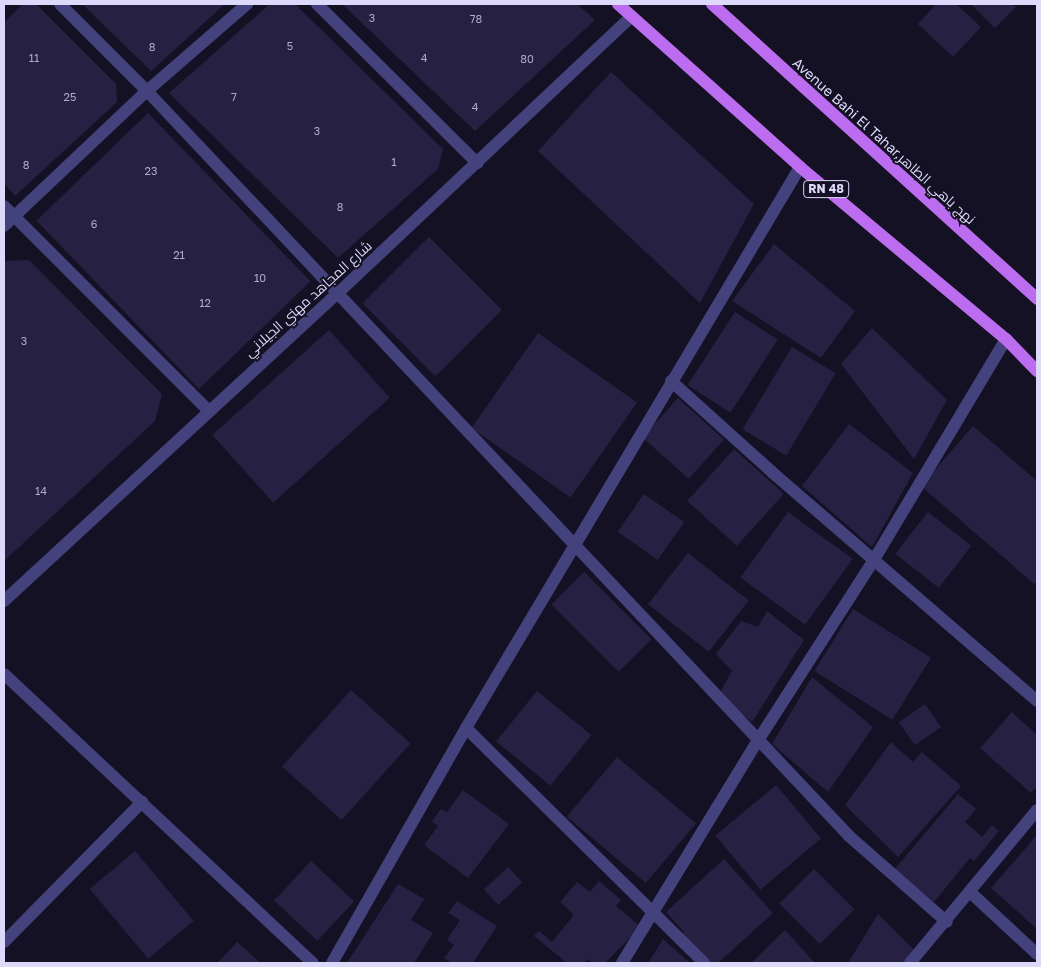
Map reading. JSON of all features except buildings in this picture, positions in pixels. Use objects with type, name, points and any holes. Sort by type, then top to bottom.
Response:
[{"type":"main road","name":"RN 48","points":[[618,4],[800,167],[1006,339],[1037,371]]},
{"type":"main road","name":"Avenue Bahi El Tahar,نهج باهي الطاهر","points":[[712,4],[1037,299]]},
{"type":"street","points":[[60,4],[147,91],[574,544],[757,742],[849,836],[947,922]]},
{"type":"street","points":[[4,226],[147,91],[247,4]]},
{"type":"street","points":[[317,4],[477,163]]},
{"type":"street","name":"شارع المجاهد مهني الجيلاني","points":[[4,601],[208,410],[338,294],[631,17]]},
{"type":"street","points":[[332,963],[574,544],[800,167]]},
{"type":"street","points":[[4,206],[208,410]]},
{"type":"street","points":[[622,963],[757,742],[875,558],[1006,339]]},
{"type":"street","points":[[671,381],[773,473],[875,558],[1037,701]]},
{"type":"street","points":[[4,674],[313,963]]},
{"type":"street","points":[[466,728],[704,963]]},
{"type":"street","points":[[4,942],[142,802]]},
{"type":"street","points":[[910,963],[947,922],[1037,810]]},
{"type":"street","points":[[970,892],[1037,954]]}]
